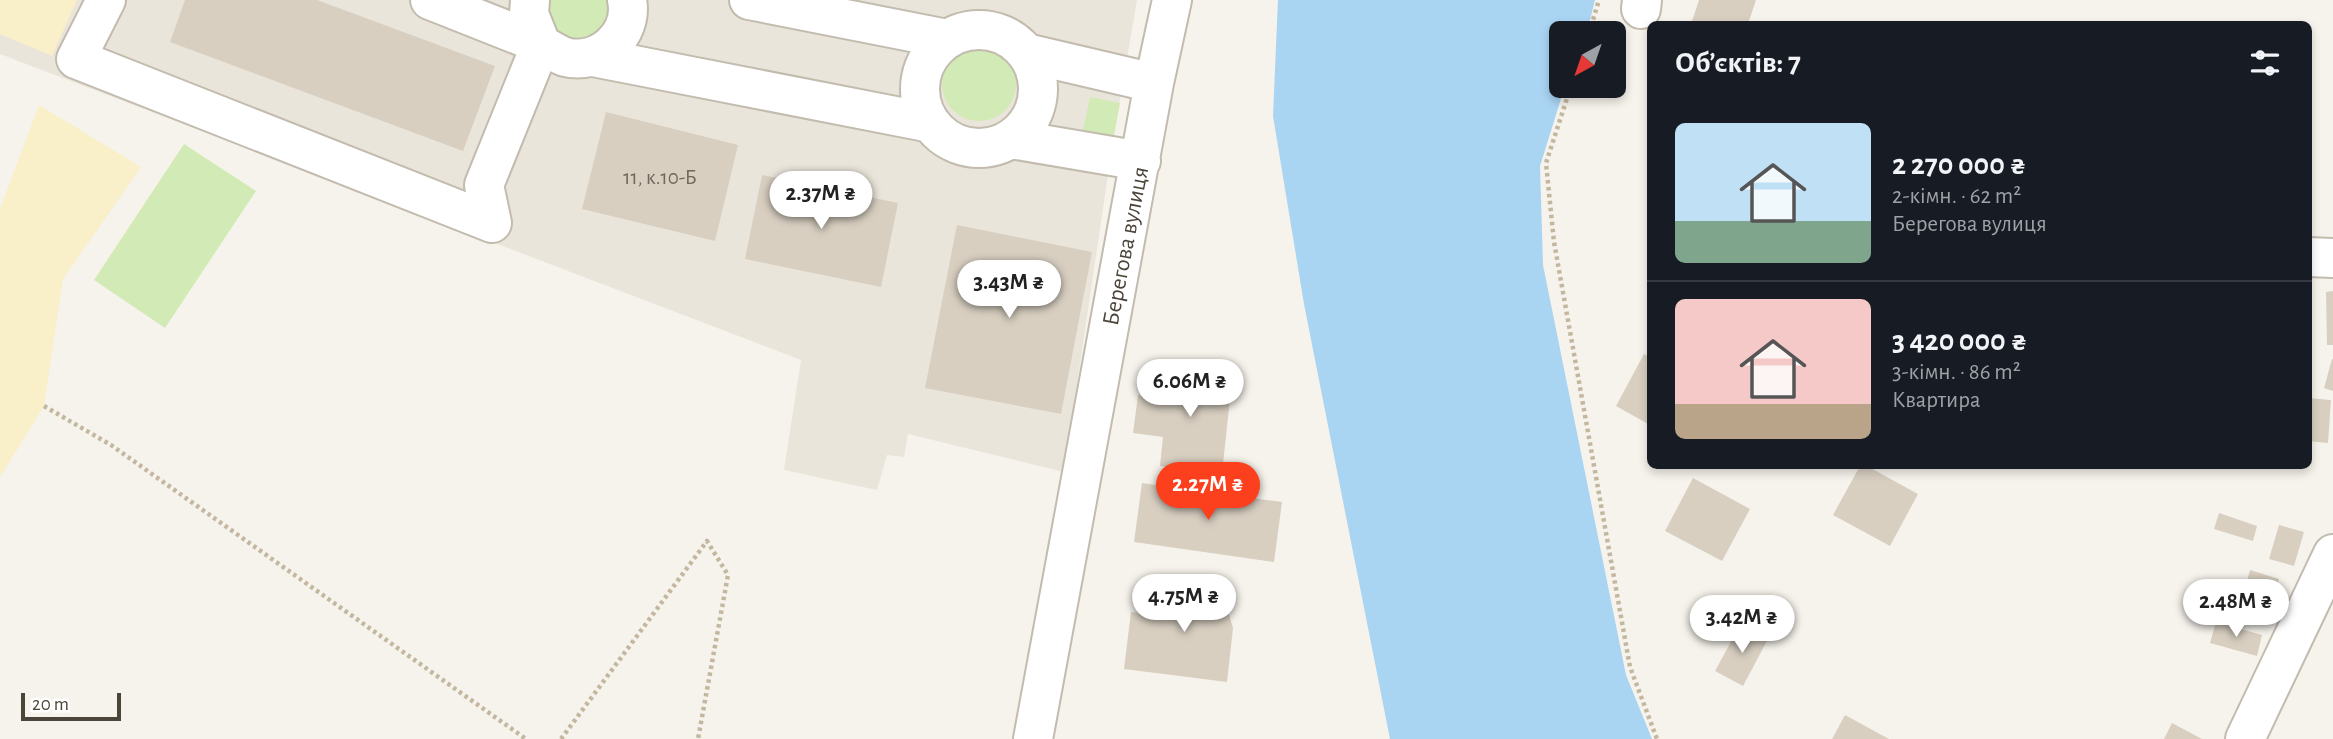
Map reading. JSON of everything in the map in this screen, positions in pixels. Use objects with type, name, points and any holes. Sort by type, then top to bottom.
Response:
[{"type":"street","points":[[106,0],[76,60],[492,223],[484,185],[541,44],[529,14],[530,0]]},
{"type":"street","points":[[430,0],[567,57],[593,57],[931,123]]},
{"type":"street","points":[[593,57],[608,49],[620,37],[627,21],[627,0]]},
{"type":"street","points":[[749,0],[947,39]]},
{"type":"street","name":"Берегова вулиця","points":[[1033,739],[1154,83],[1172,0]]},
{"type":"street","points":[[981,30],[998,33],[1014,41],[1026,53],[1035,70],[1038,90],[1035,108],[1026,125],[1011,139],[977,148],[959,144],[944,136],[931,123],[922,106],[920,87],[923,68],[933,51],[947,39],[963,32],[981,30]]},
{"type":"street","points":[[1026,53],[1154,83]]},
{"type":"street","points":[[1011,139],[1141,161]]},
{"type":"street","points":[[2312,257],[2333,258]]},
{"type":"street","points":[[2245,739],[2333,554]]},
{"type":"path","points":[[1593,21],[1600,2]]},
{"type":"path","points":[[1567,98],[1546,163],[1554,243],[1630,667],[1657,739]]},
{"type":"path","points":[[44,406],[111,445],[526,739]]},
{"type":"path","points":[[561,739],[707,541],[729,575],[698,739]]},
{"type":"shaded area","points":[[0,0],[1137,0],[1113,141],[1064,472],[908,434],[904,457],[887,455],[877,490],[784,470],[801,360],[0,54]]},
{"type":"green space","points":[[546,0],[610,0],[611,11],[604,31],[574,43],[555,33]]},
{"type":"green space","points":[[972,47],[986,47],[1000,53],[1010,63],[1016,84],[1014,98],[1000,115],[986,121],[972,121],[958,115],[948,105],[942,91],[942,77],[948,63],[958,53]]},
{"type":"green space","points":[[1090,97],[1120,103],[1113,141],[1082,135]]},
{"type":"green space","points":[[184,144],[256,191],[165,328],[94,280]]},
{"type":"sand","points":[[0,0],[77,0],[52,56],[0,34]]},
{"type":"sand","points":[[39,105],[141,167],[63,279],[44,406],[0,477],[0,209]]},
{"type":"water","points":[[1278,0],[1595,0],[1590,21],[1549,21],[1549,98],[1561,98],[1540,166],[1543,265],[1626,675],[1652,739],[1390,739],[1304,304],[1273,116]]},
{"type":"building","points":[[185,0],[317,0],[495,66],[463,151],[170,42]]},
{"type":"building","points":[[1699,0],[1756,0],[1749,21],[1692,21]]},
{"type":"building","points":[[606,112],[738,145],[715,241],[582,209]]},
{"type":"building","points":[[762,175],[898,203],[881,287],[745,259]]},
{"type":"building","points":[[957,225],[1092,252],[1061,414],[925,388]]},
{"type":"building","points":[[2333,291],[2333,345],[2327,345],[2326,292]]},
{"type":"building","points":[[1644,354],[1647,356],[1647,423],[1616,406]]},
{"type":"building","points":[[2333,359],[2333,391],[2324,388]]},
{"type":"building","points":[[1174,364],[1233,371],[1222,473],[1160,466],[1163,437],[1133,433],[1138,395],[1170,399]]},
{"type":"building","points":[[2312,398],[2331,400],[2328,443],[2312,441]]},
{"type":"building","points":[[1858,469],[1872,469],[1918,494],[1890,546],[1833,515]]},
{"type":"building","points":[[1693,478],[1750,509],[1722,561],[1665,531]]},
{"type":"building","points":[[1142,483],[1282,502],[1274,562],[1134,542]]},
{"type":"building","points":[[2219,513],[2257,526],[2253,541],[2214,529]]},
{"type":"building","points":[[2279,525],[2304,532],[2294,566],[2269,559]]},
{"type":"building","points":[[2250,570],[2279,579],[2271,608],[2242,600]]},
{"type":"building","points":[[1181,577],[1219,580],[1233,628],[1227,682],[1124,669],[1131,612],[1163,616]]},
{"type":"building","points":[[2216,622],[2262,635],[2257,656],[2210,643]]},
{"type":"building","points":[[1740,625],[1768,639],[1743,686],[1715,671]]},
{"type":"building","points":[[1845,715],[1889,739],[1832,739]]},
{"type":"building","points":[[2172,723],[2202,739],[2164,739]]}]
